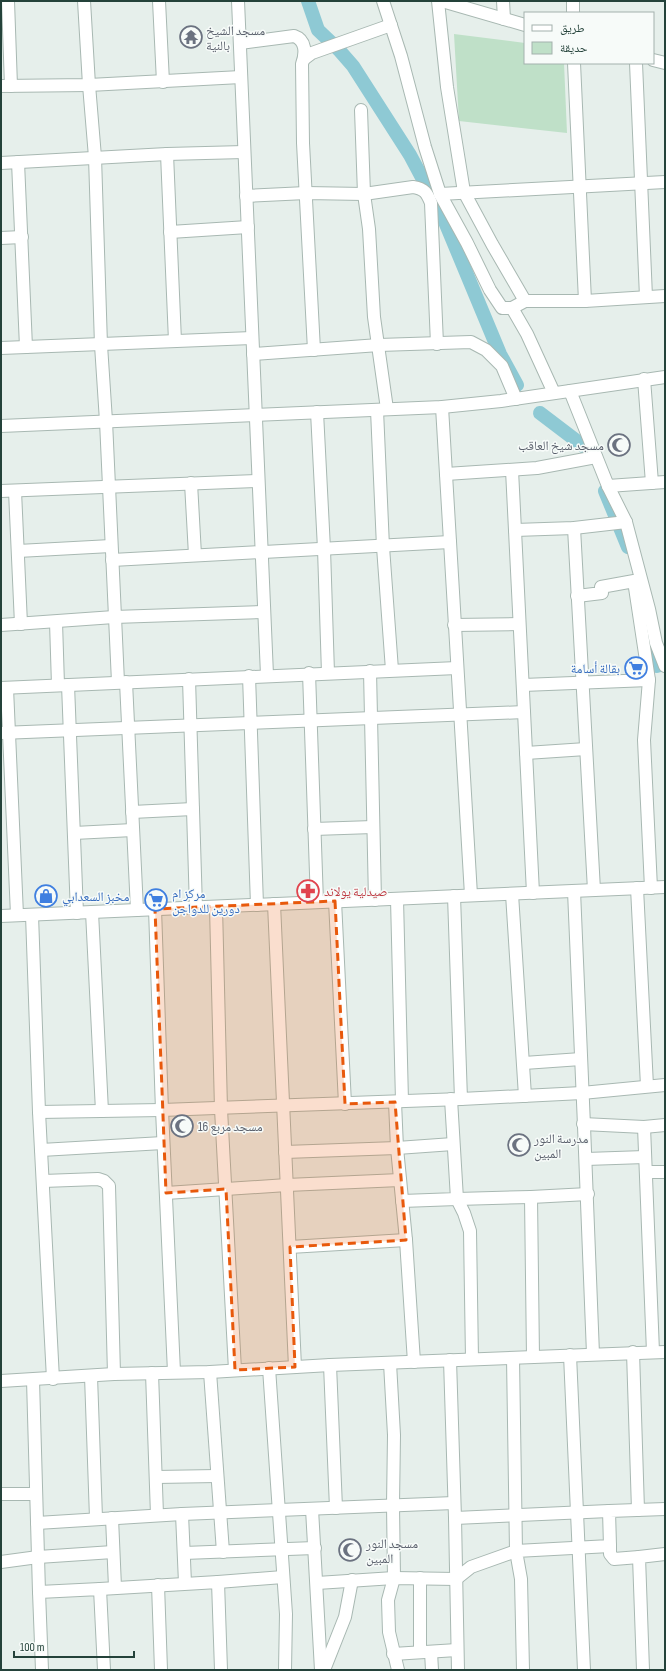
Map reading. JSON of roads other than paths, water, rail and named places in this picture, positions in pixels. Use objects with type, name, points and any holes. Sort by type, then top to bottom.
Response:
[{"type":"street","points":[[8,1],[6,86],[89,85],[241,77]]},
{"type":"street","points":[[84,1],[89,85],[96,157],[101,345],[106,422],[114,617],[128,728],[137,910]]},
{"type":"street","points":[[159,1],[163,82]]},
{"type":"street","points":[[238,1],[267,675]]},
{"type":"street","points":[[383,1],[401,56],[440,194],[490,290],[502,308],[512,308],[525,301],[585,301],[665,296]]},
{"type":"street","points":[[438,1],[447,87],[464,192],[525,301]]},
{"type":"street","points":[[442,1],[524,25]]},
{"type":"street","points":[[503,1],[504,19]]},
{"type":"street","points":[[573,1],[573,12]]},
{"type":"street","points":[[304,58],[312,53],[391,25]]},
{"type":"street","points":[[240,43],[294,36],[300,38],[303,43],[304,58],[302,72],[306,193],[314,350]]},
{"type":"street","points":[[654,60],[665,63]]},
{"type":"street","points":[[574,64],[585,301]]},
{"type":"street","points":[[636,64],[646,297]]},
{"type":"street","points":[[362,110],[364,194],[369,230],[374,317],[379,345],[382,410],[383,547],[392,670]]},
{"type":"street","points":[[1,163],[96,157],[244,152]]},
{"type":"street","points":[[167,154],[175,341]]},
{"type":"street","points":[[18,162],[26,347]]},
{"type":"street","points":[[440,194],[665,182]]},
{"type":"street","points":[[246,196],[306,193],[364,194],[413,187],[421,188],[431,203],[436,344]]},
{"type":"street","points":[[170,232],[248,227]]},
{"type":"street","points":[[1,238],[22,237]]},
{"type":"street","points":[[512,308],[554,393]]},
{"type":"street","points":[[1,348],[252,338]]},
{"type":"street","points":[[253,354],[379,345],[471,342],[486,350],[502,366],[516,398]]},
{"type":"street","points":[[1,426],[442,407],[570,391],[665,377]]},
{"type":"street","points":[[644,379],[652,483]]},
{"type":"street","points":[[570,391],[608,486],[626,522],[649,609],[656,643],[664,664]]},
{"type":"street","points":[[442,407],[471,896]]},
{"type":"street","points":[[317,412],[324,549],[328,673]]},
{"type":"street","points":[[446,474],[537,468],[596,457]]},
{"type":"street","points":[[512,470],[533,893]]},
{"type":"street","points":[[1,491],[258,481]]},
{"type":"street","points":[[608,486],[665,482]]},
{"type":"street","points":[[191,483],[195,555]]},
{"type":"street","points":[[15,491],[21,624]]},
{"type":"street","points":[[515,530],[574,528],[626,522]]},
{"type":"street","points":[[574,528],[594,890]]},
{"type":"street","points":[[112,560],[383,547],[450,542]]},
{"type":"street","points":[[18,551],[111,546]]},
{"type":"street","points":[[578,596],[602,593],[601,587],[634,582],[649,680],[644,740],[652,888]]},
{"type":"street","points":[[1,625],[114,617],[264,612]]},
{"type":"street","points":[[56,622],[70,730],[77,913]]},
{"type":"street","points":[[454,625],[520,624]]},
{"type":"street","points":[[17,915],[5,732],[4,688],[309,673],[457,668]]},
{"type":"street","points":[[370,671],[375,900]]},
{"type":"street","points":[[309,673],[316,902]]},
{"type":"street","points":[[249,676],[257,905]]},
{"type":"street","points":[[189,679],[196,908]]},
{"type":"street","points":[[523,685],[649,680]]},
{"type":"street","points":[[5,732],[524,712]]},
{"type":"street","points":[[526,753],[586,749]]},
{"type":"street","points":[[132,812],[193,809]]},
{"type":"street","points":[[314,829],[373,827]]},
{"type":"street","points":[[74,833],[133,830]]},
{"type":"street","points":[[1,916],[665,887]]},
{"type":"street","points":[[637,888],[647,1086]]},
{"type":"street","points":[[574,891],[583,1124],[588,1194],[593,1354]]},
{"type":"street","points":[[512,894],[525,1096]]},
{"type":"street","points":[[454,896],[456,1099],[453,1144],[457,1199],[468,1222],[470,1231],[472,1359]]},
{"type":"street","points":[[397,899],[399,1102],[397,1148],[406,1240],[414,1362]]},
{"type":"street","points":[[335,901],[345,1104]]},
{"type":"street","points":[[274,904],[295,1367]]},
{"type":"street","points":[[216,907],[221,1109],[235,1370]]},
{"type":"street","points":[[155,909],[163,1143],[174,1372]]},
{"type":"street","points":[[92,912],[102,1111]]},
{"type":"street","points":[[32,915],[39,1112],[53,1379]]},
{"type":"street","points":[[524,1063],[581,1059]]},
{"type":"street","points":[[39,1112],[221,1109],[399,1102],[582,1093],[665,1085]]},
{"type":"street","points":[[583,1124],[644,1127],[665,1125]]},
{"type":"street","points":[[1,1381],[53,1379],[114,1374],[210,1372],[330,1365],[659,1352],[644,1127]]},
{"type":"street","points":[[41,1150],[163,1143]]},
{"type":"street","points":[[285,1152],[397,1148],[453,1144]]},
{"type":"street","points":[[586,1159],[645,1157]]},
{"type":"street","points":[[646,1172],[665,1172]]},
{"type":"street","points":[[43,1180],[98,1179],[104,1181],[109,1186],[114,1374]]},
{"type":"street","points":[[166,1193],[287,1185],[400,1180]]},
{"type":"street","points":[[402,1201],[588,1194]]},
{"type":"street","points":[[531,1197],[533,1356]]},
{"type":"street","points":[[290,1247],[406,1240]]},
{"type":"street","points":[[633,1352],[638,1510]]},
{"type":"street","points":[[570,1355],[584,1670]]},
{"type":"street","points":[[512,1358],[516,1551],[521,1579],[523,1670]]},
{"type":"street","points":[[450,1360],[458,1670]]},
{"type":"street","points":[[390,1363],[394,1435],[394,1578],[388,1600],[389,1632],[398,1670]]},
{"type":"street","points":[[330,1365],[336,1508]]},
{"type":"street","points":[[269,1368],[286,1614],[285,1670]]},
{"type":"street","points":[[210,1372],[216,1476],[223,1552]]},
{"type":"street","points":[[152,1373],[157,1515]]},
{"type":"street","points":[[91,1376],[96,1518]]},
{"type":"street","points":[[32,1380],[42,1670]]},
{"type":"street","points":[[156,1477],[216,1476]]},
{"type":"street","points":[[1,1494],[35,1494]]},
{"type":"street","points":[[37,1523],[157,1515],[454,1503]]},
{"type":"street","points":[[312,1509],[323,1670]]},
{"type":"street","points":[[455,1518],[665,1509]]},
{"type":"street","points":[[609,1511],[610,1554],[614,1559],[665,1554]]},
{"type":"street","points":[[182,1514],[185,1584]]},
{"type":"street","points":[[112,1518],[115,1587]]},
{"type":"street","points":[[317,1583],[394,1578],[456,1579],[471,1567],[516,1551],[579,1549],[610,1546]]},
{"type":"street","points":[[184,1553],[315,1548]]},
{"type":"street","points":[[1,1562],[38,1557],[113,1552]]},
{"type":"street","points":[[639,1557],[643,1670]]},
{"type":"street","points":[[39,1592],[283,1577]]},
{"type":"street","points":[[420,1578],[426,1652],[432,1670]]},
{"type":"street","points":[[323,1670],[345,1617],[352,1580]]},
{"type":"street","points":[[218,1582],[221,1670]]},
{"type":"street","points":[[158,1585],[161,1670]]},
{"type":"street","points":[[100,1589],[104,1670]]},
{"type":"street","points":[[393,1654],[457,1650]]},
{"type":"waterway","points":[[308,1],[318,30],[353,66],[410,155],[443,217],[500,354],[517,385]]},
{"type":"waterway","points":[[540,413],[586,448]]},
{"type":"waterway","points":[[605,491],[628,547]]},
{"type":"waterway","points":[[652,641],[657,666]]},
{"type":"place","name":"مسجد الشيخ بالنية","points":[[191,37]]},
{"type":"place","name":"مسجد شيخ العاقب","points":[[619,445]]},
{"type":"place","name":"بقالة أسامة","points":[[636,668]]},
{"type":"place","name":"صيدلية يولاند","points":[[308,891]]},
{"type":"place","name":"مخبز السعدابي","points":[[46,896]]},
{"type":"place","name":"مركز ام دورين للدواجن","points":[[156,900]]},
{"type":"place","name":"مسجد مربع 16","points":[[182,1126]]},
{"type":"place","name":"مدرسة النور المبين","points":[[519,1145]]},
{"type":"place","name":"مسجد النور المبين","points":[[350,1550]]}]
